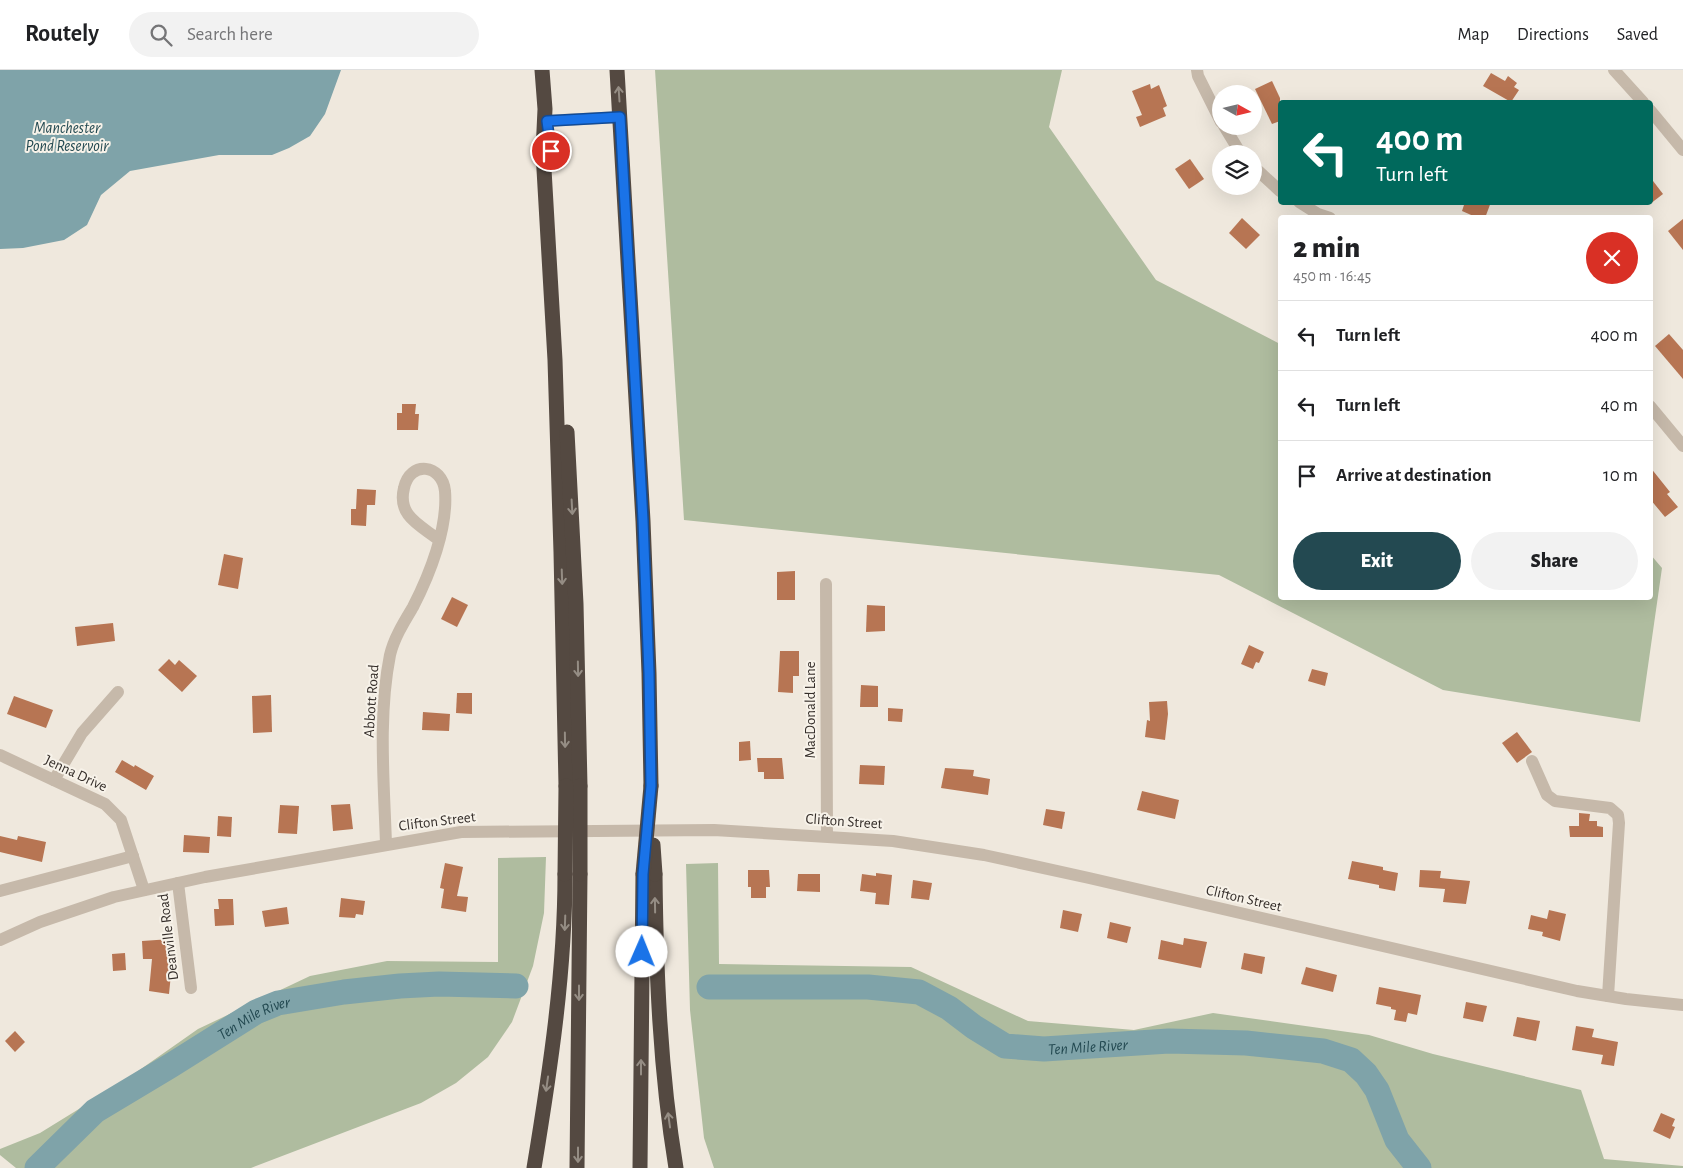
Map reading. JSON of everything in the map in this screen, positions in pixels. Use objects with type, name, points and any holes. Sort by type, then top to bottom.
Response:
[{"type":"highway","points":[[542,70],[545,117],[543,152],[555,360],[561,552],[573,786],[572,874],[578,1168]]},
{"type":"highway","points":[[617,70],[645,555],[651,786],[640,1168]]},
{"type":"highway","points":[[534,1168],[562,968],[572,874]]},
{"type":"highway","points":[[649,874],[667,1106],[676,1168]]},
{"type":"street","points":[[1197,70],[1198,76],[1212,104]]},
{"type":"street","points":[[1614,70],[1641,100]]},
{"type":"street","points":[[1653,114],[1683,150]]},
{"type":"street","points":[[545,117],[620,117]]},
{"type":"street","points":[[1262,174],[1278,189]]},
{"type":"street","points":[[1304,205],[1321,215]]},
{"type":"street","points":[[1653,410],[1683,446]]},
{"type":"street","name":"Abbott Road","points":[[386,844],[383,718],[386,677],[391,653],[433,561],[438,540],[445,499],[444,486],[438,474],[431,469],[422,468],[414,470],[404,486],[402,498],[404,510],[411,519],[438,540]]},
{"type":"street","name":"MacDonald Lane","points":[[826,584],[827,836]]},
{"type":"street","points":[[54,780],[82,733],[118,692]]},
{"type":"street","name":"Jenna Drive","points":[[0,755],[105,804],[121,820],[144,890]]},
{"type":"street","points":[[1532,761],[1547,795],[1554,801],[1610,808],[1618,815],[1608,996]]},
{"type":"street","name":"Clifton Street","points":[[0,940],[49,919],[114,897],[178,883],[386,844],[461,832],[714,830],[893,841],[984,855],[1577,991],[1683,1005]]},
{"type":"street","points":[[0,890],[133,856]]},
{"type":"street","name":"Deanville Road","points":[[178,883],[191,988]]},
{"type":"green space","points":[[655,70],[1062,70],[1049,127],[1156,280],[1278,343],[1278,600],[1653,600],[1653,558],[1662,568],[1640,722],[1443,690],[1219,575],[684,520]]},
{"type":"green space","points":[[546,857],[544,913],[533,966],[512,1022],[488,1057],[456,1083],[421,1103],[251,1168],[16,1168],[0,1155],[0,1149],[40,1133],[121,1083],[198,1029],[310,976],[387,961],[498,962],[498,858]]},
{"type":"green space","points":[[718,863],[719,964],[911,967],[1028,1021],[1134,1030],[1213,1013],[1369,1035],[1433,1054],[1581,1090],[1604,1159],[1683,1166],[1683,1168],[714,1168],[704,1138],[690,1010],[686,864]]},
{"type":"water","name":"Manchester Pond Reservoir","points":[[0,70],[341,70],[325,114],[310,136],[289,148],[272,155],[219,155],[130,171],[101,195],[87,225],[64,240],[23,248],[0,249]]},
{"type":"building","points":[[1491,73],[1505,81],[1508,76],[1517,83],[1514,87],[1519,90],[1512,100],[1508,100],[1483,86]]},
{"type":"building","points":[[1272,81],[1280,100],[1278,100],[1278,122],[1272,124],[1262,103],[1262,86]]},
{"type":"building","points":[[1150,84],[1151,89],[1159,85],[1167,106],[1163,108],[1166,116],[1140,127],[1136,117],[1142,115],[1132,91]]},
{"type":"building","points":[[1190,159],[1204,179],[1189,189],[1175,169]]},
{"type":"building","points":[[1653,181],[1663,194],[1653,202]]},
{"type":"building","points":[[1464,205],[1490,205],[1486,215],[1471,215],[1462,211]]},
{"type":"building","points":[[1242,218],[1260,235],[1246,249],[1229,233]]},
{"type":"building","points":[[1683,219],[1683,250],[1668,231]]},
{"type":"building","points":[[1669,334],[1683,350],[1683,379],[1655,346]]},
{"type":"building","points":[[402,404],[416,404],[415,414],[419,414],[418,430],[397,430],[397,413],[402,413]]},
{"type":"building","points":[[1653,471],[1670,492],[1667,494],[1678,507],[1665,517],[1653,503]]},
{"type":"building","points":[[357,489],[376,490],[375,505],[367,505],[366,526],[351,525],[351,509],[356,509]]},
{"type":"building","points":[[224,554],[243,558],[238,589],[218,585]]},
{"type":"building","points":[[795,571],[795,600],[777,600],[777,572]]},
{"type":"building","points":[[452,597],[468,605],[457,627],[441,619]]},
{"type":"building","points":[[867,605],[885,606],[885,631],[866,632]]},
{"type":"building","points":[[113,623],[115,641],[77,646],[75,627]]},
{"type":"building","points":[[1249,645],[1264,652],[1259,663],[1256,662],[1253,669],[1241,664]]},
{"type":"building","points":[[780,651],[799,651],[799,676],[793,676],[793,693],[778,692]]},
{"type":"building","points":[[169,659],[175,665],[179,660],[197,676],[182,692],[158,670]]},
{"type":"building","points":[[1312,669],[1328,673],[1325,686],[1308,681]]},
{"type":"building","points":[[861,685],[878,686],[878,707],[860,707]]},
{"type":"building","points":[[457,693],[472,693],[472,714],[456,713]]},
{"type":"building","points":[[271,695],[272,732],[253,733],[252,696]]},
{"type":"building","points":[[14,696],[53,710],[46,728],[7,714]]},
{"type":"building","points":[[1167,701],[1168,714],[1165,740],[1145,737],[1147,720],[1150,721],[1149,702]]},
{"type":"building","points":[[888,708],[903,709],[902,722],[888,721]]},
{"type":"building","points":[[423,712],[450,714],[449,731],[422,730]]},
{"type":"building","points":[[1517,732],[1532,752],[1517,763],[1502,743]]},
{"type":"building","points":[[750,741],[751,760],[739,761],[739,742]]},
{"type":"building","points":[[757,758],[782,758],[784,779],[764,779],[764,772],[758,772]]},
{"type":"building","points":[[122,760],[154,776],[146,790],[115,772]]},
{"type":"building","points":[[860,765],[885,766],[884,785],[859,784]]},
{"type":"building","points":[[945,768],[974,770],[973,776],[990,779],[988,795],[941,788]]},
{"type":"building","points":[[1142,791],[1179,800],[1175,819],[1137,810]]},
{"type":"building","points":[[350,804],[353,829],[333,831],[331,805]]},
{"type":"building","points":[[280,805],[299,806],[297,834],[278,833]]},
{"type":"building","points":[[1046,809],[1065,812],[1062,829],[1043,825]]},
{"type":"building","points":[[1579,813],[1590,814],[1589,821],[1597,821],[1597,826],[1603,827],[1603,837],[1570,837],[1569,826],[1579,826]]},
{"type":"building","points":[[218,816],[232,817],[231,837],[217,836]]},
{"type":"building","points":[[184,835],[210,837],[209,853],[183,852]]},
{"type":"building","points":[[0,836],[17,840],[18,836],[46,842],[42,862],[0,852]]},
{"type":"building","points":[[1352,861],[1383,867],[1383,870],[1398,873],[1395,891],[1379,888],[1379,885],[1348,879]]},
{"type":"building","points":[[445,863],[463,867],[457,896],[468,897],[466,912],[441,908],[444,889],[440,888]]},
{"type":"building","points":[[748,870],[769,870],[770,887],[766,887],[766,898],[751,898],[751,887],[748,887]]},
{"type":"building","points":[[1420,870],[1441,871],[1440,878],[1470,881],[1466,904],[1443,902],[1445,889],[1419,887]]},
{"type":"building","points":[[876,873],[892,875],[889,905],[875,904],[876,893],[860,891],[862,874],[876,876]]},
{"type":"building","points":[[798,874],[820,874],[820,892],[797,891]]},
{"type":"building","points":[[913,880],[932,883],[929,900],[911,898]]},
{"type":"building","points":[[341,898],[365,901],[363,915],[356,914],[355,918],[339,917]]},
{"type":"building","points":[[218,899],[233,899],[234,925],[215,926],[214,909],[219,909]]},
{"type":"building","points":[[287,907],[289,924],[265,927],[262,911]]},
{"type":"building","points":[[1063,910],[1082,914],[1078,932],[1060,928]]},
{"type":"building","points":[[1549,910],[1566,914],[1560,941],[1542,936],[1543,932],[1528,929],[1531,915],[1547,919]]},
{"type":"building","points":[[1110,922],[1131,927],[1127,943],[1107,938]]},
{"type":"building","points":[[1184,938],[1207,942],[1201,968],[1158,959],[1161,940],[1183,945]]},
{"type":"building","points":[[171,939],[172,964],[169,994],[149,991],[152,959],[143,959],[142,941]]},
{"type":"building","points":[[125,953],[126,970],[113,971],[112,954]]},
{"type":"building","points":[[1244,953],[1265,957],[1262,974],[1241,969]]},
{"type":"building","points":[[1306,967],[1337,975],[1333,992],[1301,984]]},
{"type":"building","points":[[1379,987],[1421,995],[1417,1015],[1408,1013],[1406,1022],[1394,1020],[1396,1010],[1376,1004]]},
{"type":"building","points":[[1466,1002],[1487,1006],[1483,1022],[1463,1018]]},
{"type":"building","points":[[1517,1017],[1540,1021],[1536,1041],[1513,1036]]},
{"type":"building","points":[[1576,1026],[1594,1029],[1592,1037],[1618,1042],[1614,1066],[1601,1064],[1603,1055],[1572,1050]]},
{"type":"building","points":[[15,1031],[25,1042],[15,1052],[5,1041]]},
{"type":"building","points":[[1661,1113],[1675,1119],[1672,1126],[1675,1127],[1670,1139],[1653,1131]]},
{"type":"waterway","name":"Ten Mile River","points":[[37,1168],[95,1111],[256,1012],[278,1003],[344,992],[400,986],[439,984],[516,986]]},
{"type":"waterway","name":"Ten Mile River","points":[[709,987],[868,987],[919,992],[949,1008],[974,1027],[1005,1046],[1044,1049],[1169,1041],[1246,1043],[1323,1051],[1351,1060],[1366,1074],[1377,1090],[1397,1140],[1419,1168]]},
{"type":"route","points":[[551,151],[547,121],[620,117],[646,572],[649,673],[651,786],[643,874],[642,952]]}]
